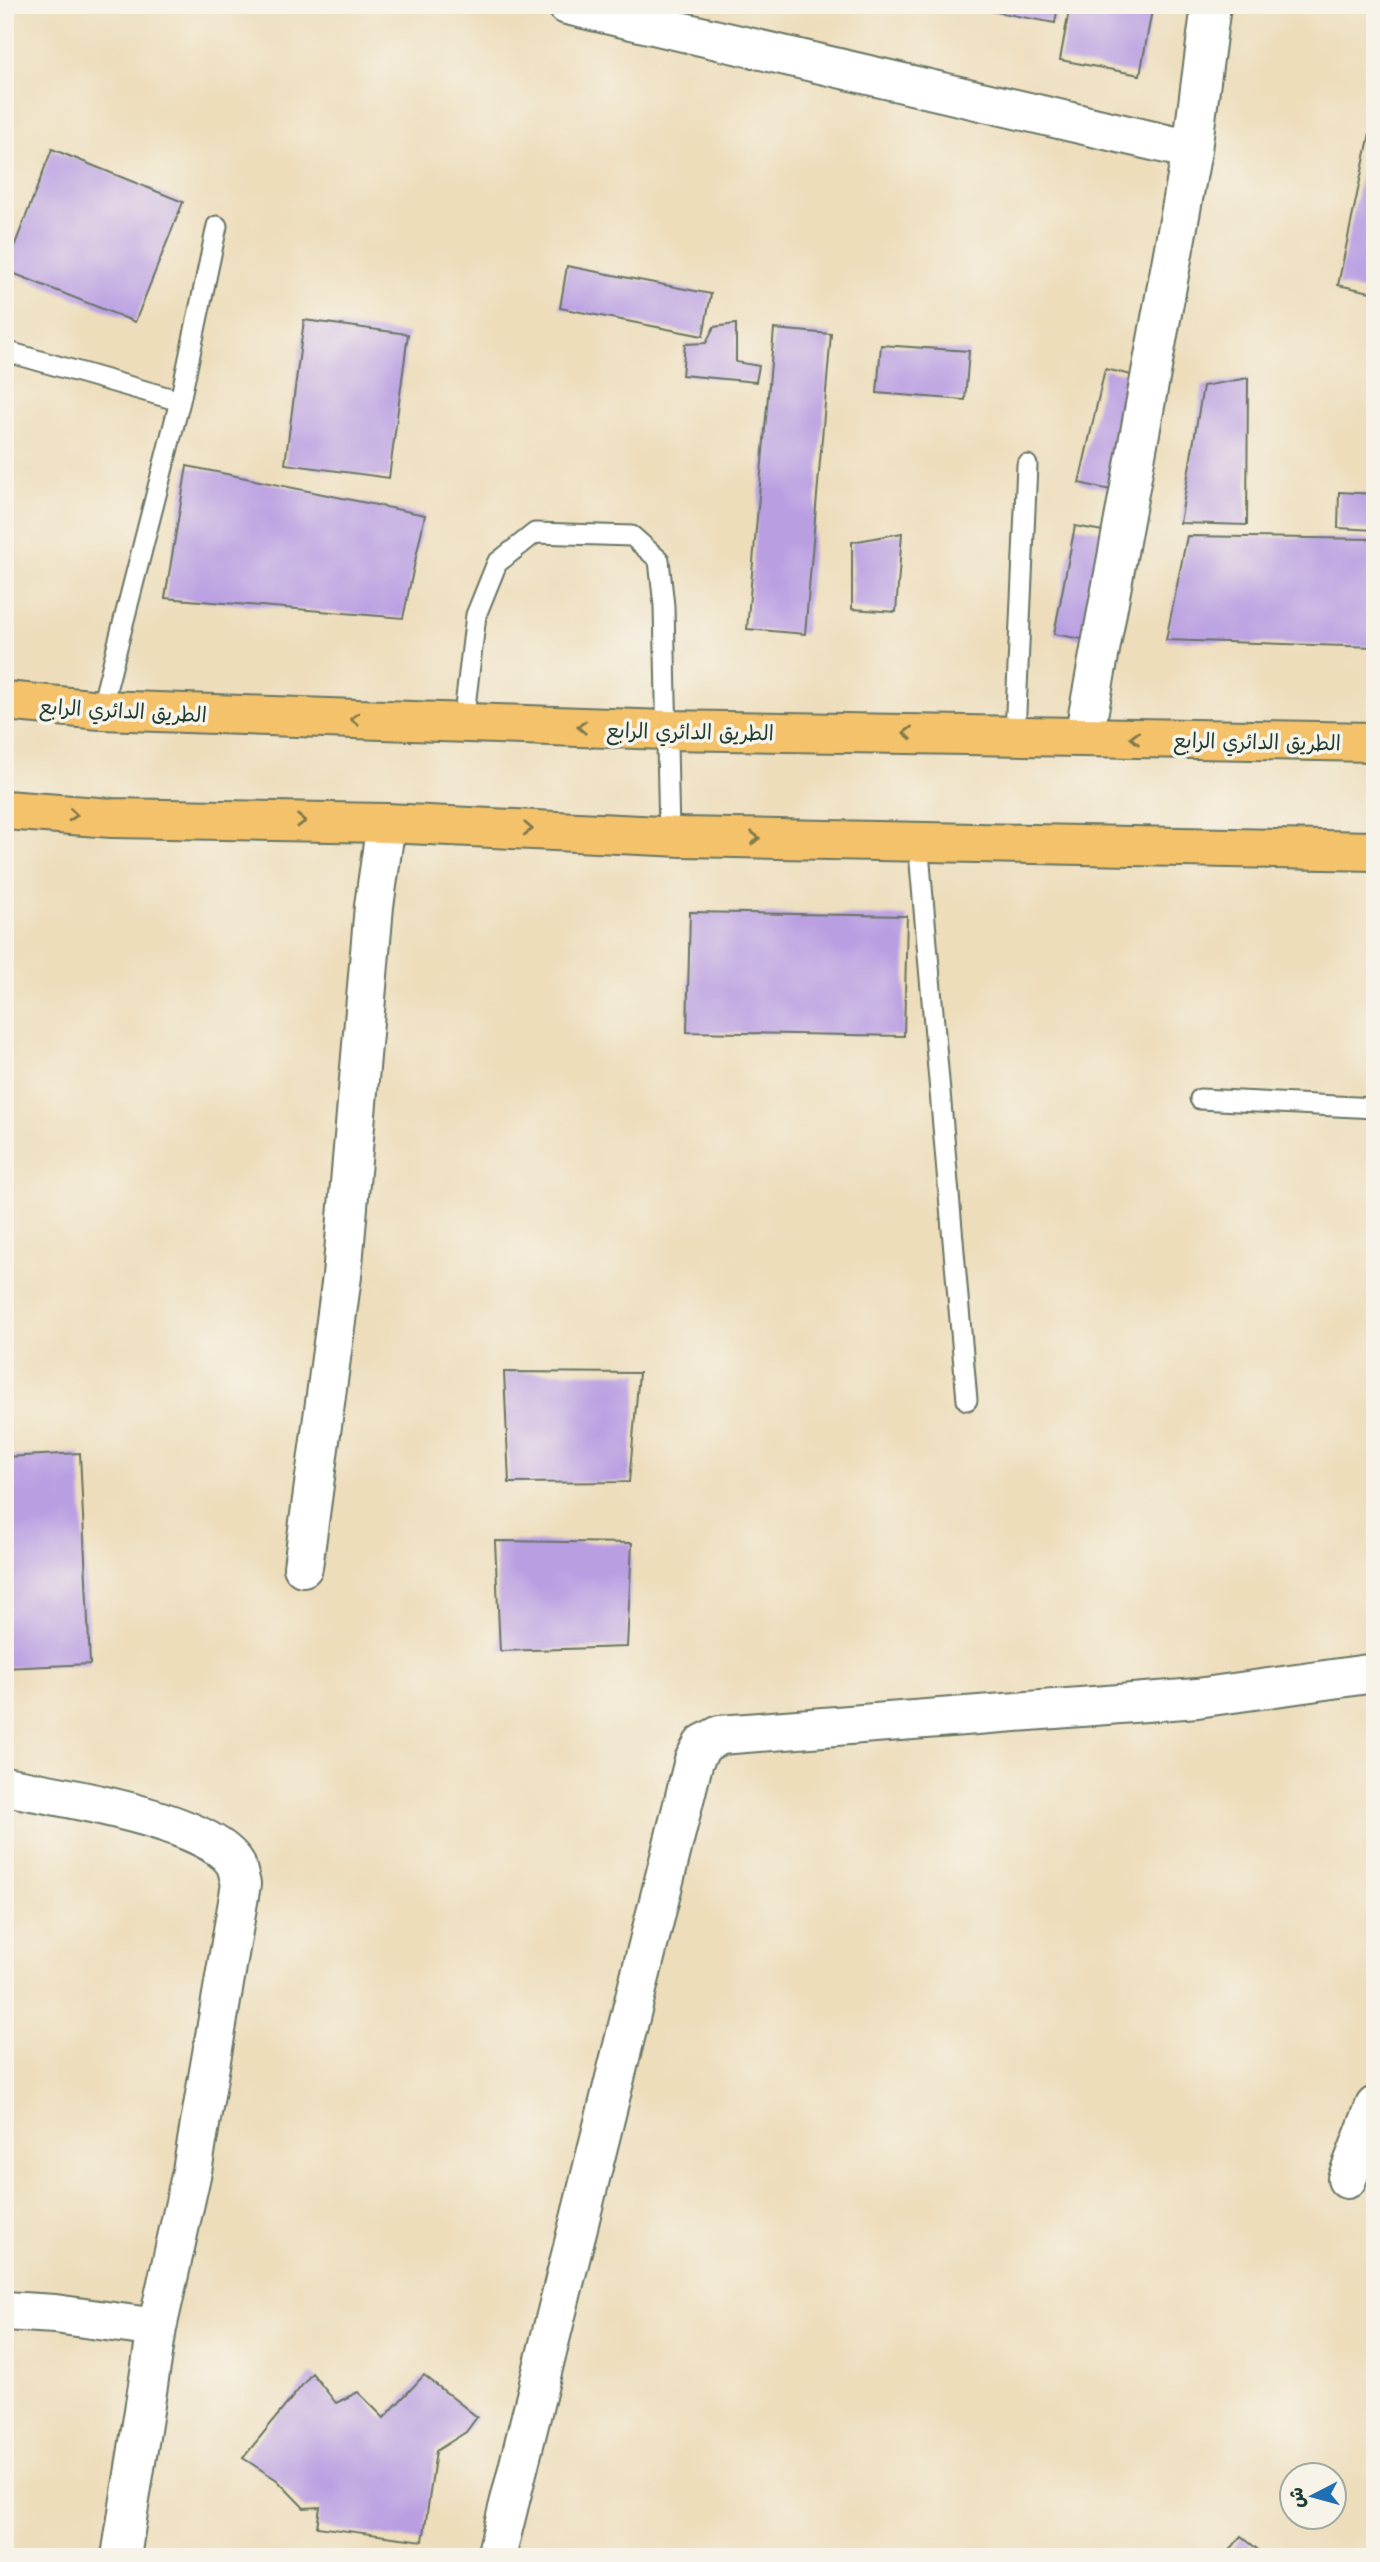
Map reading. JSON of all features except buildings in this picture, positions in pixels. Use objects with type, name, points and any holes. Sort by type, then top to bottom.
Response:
[{"type":"main road","name":"الطريق الدائري الرابع","points":[[5,701],[101,710],[666,730],[1375,742]]},
{"type":"main road","points":[[5,810],[112,818],[386,823],[669,836],[1375,851]]},
{"type":"street","points":[[567,5],[1192,150]]},
{"type":"street","points":[[1084,737],[1192,150],[1211,5]]},
{"type":"street","points":[[303,1567],[342,1276],[374,906],[386,823]]},
{"type":"street","points":[[496,2557],[691,1773],[702,1744],[720,1735],[1196,1698],[1375,1673]]},
{"type":"street","points":[[5,1786],[114,1807],[167,1823],[215,1846],[235,1863],[241,1884],[192,2171],[157,2328],[121,2557]]},
{"type":"street","points":[[1347,2179],[1375,2106]]},
{"type":"street","points":[[5,2311],[55,2314],[157,2328]]},
{"type":"lane","points":[[101,710],[180,401],[217,226]]},
{"type":"lane","points":[[5,351],[180,401]]},
{"type":"lane","points":[[1015,734],[1027,465]]},
{"type":"lane","points":[[463,723],[476,615],[497,563],[535,533],[632,536],[659,560],[664,606],[669,836]]},
{"type":"lane","points":[[918,841],[967,1400]]},
{"type":"lane","points":[[1200,1099],[1375,1108]]}]
